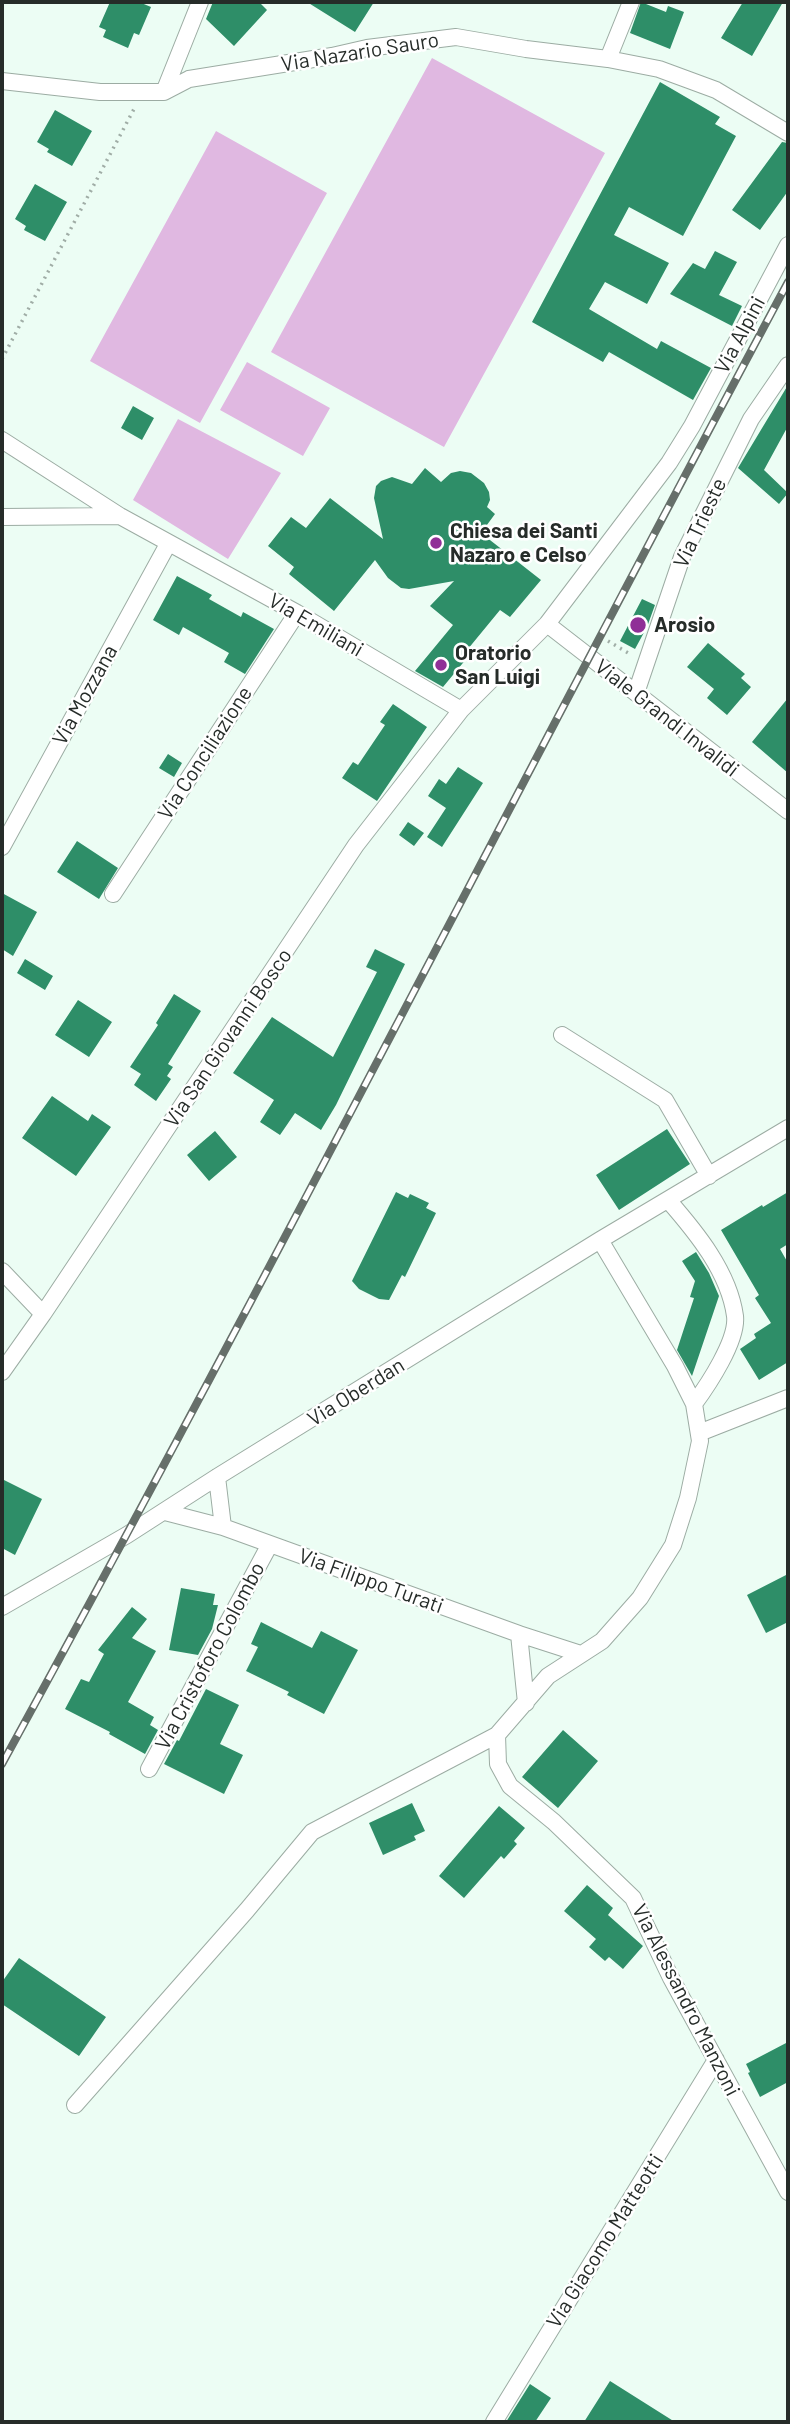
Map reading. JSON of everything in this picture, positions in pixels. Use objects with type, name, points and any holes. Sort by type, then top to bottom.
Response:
[{"type":"street","points":[[164,92],[200,2]]},
{"type":"street","points":[[608,59],[631,2]]},
{"type":"street","name":"Via Nazario Sauro","points":[[2,80],[100,92],[164,92],[189,79],[367,48],[456,37],[659,69],[716,90],[788,133]]},
{"type":"street","name":"Via Alpini","points":[[547,624],[669,463],[692,426],[788,245]]},
{"type":"street","name":"Via Trieste","points":[[635,693],[682,556],[751,419],[788,365]]},
{"type":"street","name":"Via Emiliani","points":[[2,440],[120,516],[297,613],[461,709]]},
{"type":"street","points":[[2,517],[120,516]]},
{"type":"street","name":"Via Mozzana","points":[[2,847],[168,544]]},
{"type":"street","name":"Via Conciliazione","points":[[113,894],[297,613]]},
{"type":"street","name":"Viale Grandi Invalidi","points":[[547,624],[788,811]]},
{"type":"street","name":"Via San Giovanni Bosco","points":[[2,1372],[356,845],[461,709],[547,624]]},
{"type":"street","points":[[562,1035],[665,1100],[709,1176]]},
{"type":"street","name":"Via Oberdan","points":[[2,1606],[165,1512],[217,1477],[600,1240],[788,1128]]},
{"type":"street","points":[[668,1200],[692,1228],[722,1275],[735,1318],[727,1348],[712,1380],[694,1404]]},
{"type":"street","points":[[75,2105],[312,1832],[497,1735],[548,1676],[602,1641],[640,1598],[673,1545],[688,1498],[700,1441],[694,1404],[675,1366],[600,1240]]},
{"type":"street","points":[[2,1271],[43,1314]]},
{"type":"street","points":[[699,1433],[788,1398]]},
{"type":"street","points":[[217,1477],[223,1527]]},
{"type":"street","name":"Via Filippo Turati","points":[[165,1512],[223,1527],[581,1654]]},
{"type":"street","name":"Via Cristoforo Colombo","points":[[149,1769],[270,1544]]},
{"type":"street","points":[[519,1634],[526,1703]]},
{"type":"street","name":"Via Alessandro Manzoni","points":[[497,1735],[498,1764],[510,1786],[554,1822],[633,1898],[671,1979],[788,2192]]},
{"type":"street","name":"Via Giacomo Matteotti","points":[[494,2422],[716,2060]]},
{"type":"path","points":[[2,359],[143,92]]},
{"type":"path","points":[[608,641],[646,663]]},
{"type":"shaded area","points":[[432,58],[605,153],[444,447],[271,352]]},
{"type":"shaded area","points":[[216,131],[327,193],[200,423],[90,361]]},
{"type":"shaded area","points":[[247,362],[330,408],[303,456],[220,410]]},
{"type":"shaded area","points":[[178,419],[281,473],[228,559],[133,500]]},
{"type":"building","points":[[110,2],[139,2],[151,7],[139,35],[134,33],[128,48],[103,37],[106,30],[99,27]]},
{"type":"building","points":[[213,2],[259,2],[267,10],[234,46],[206,19]]},
{"type":"building","points":[[307,2],[374,2],[355,32]]},
{"type":"building","points":[[641,2],[666,12],[668,6],[684,12],[670,49],[630,33]]},
{"type":"building","points":[[743,2],[783,2],[752,56],[721,38]]},
{"type":"building","points":[[660,82],[720,117],[715,124],[736,136],[683,236],[629,207],[614,235],[669,263],[647,304],[605,282],[589,309],[657,349],[661,341],[711,368],[693,400],[609,352],[603,362],[532,322]]},
{"type":"building","points":[[55,110],[92,131],[72,166],[47,152],[49,149],[37,142]]},
{"type":"building","points":[[782,142],[788,143],[788,191],[760,230],[732,210]]},
{"type":"building","points":[[35,184],[67,202],[45,241],[24,230],[26,226],[15,219]]},
{"type":"building","points":[[715,251],[737,262],[719,295],[742,306],[732,326],[670,294],[693,263],[705,269]]},
{"type":"building","points":[[788,385],[788,426],[764,470],[788,493],[779,504],[738,468]]},
{"type":"building","points":[[133,406],[154,418],[142,440],[121,428]]},
{"type":"building","points":[[425,468],[441,482],[451,473],[460,471],[471,473],[484,483],[490,500],[487,507],[495,514],[481,533],[541,580],[510,617],[500,610],[463,655],[467,658],[443,687],[415,671],[453,625],[430,606],[454,581],[401,588],[388,578],[375,560],[334,611],[289,574],[294,567],[268,546],[291,517],[306,528],[330,498],[383,539],[374,498],[376,486],[392,477],[412,484]]},
{"type":"building","points":[[177,576],[212,595],[209,599],[241,617],[243,612],[274,629],[245,674],[224,662],[229,653],[183,627],[179,635],[153,620]]},
{"type":"building","points":[[642,599],[655,605],[635,649],[620,641]]},
{"type":"building","points":[[708,643],[745,674],[741,678],[751,687],[727,715],[707,698],[714,689],[687,667]]},
{"type":"building","points":[[788,698],[788,773],[752,742]]},
{"type":"building","points":[[393,704],[427,727],[377,801],[342,778],[353,762],[358,765],[385,725],[380,722]]},
{"type":"building","points":[[168,754],[182,763],[174,777],[159,768]]},
{"type":"building","points":[[458,767],[483,783],[442,847],[427,837],[446,808],[428,796],[439,779],[446,784]]},
{"type":"building","points":[[408,822],[424,833],[414,846],[399,835]]},
{"type":"building","points":[[77,841],[118,868],[99,899],[57,872]]},
{"type":"building","points":[[2,893],[37,912],[13,956],[2,949]]},
{"type":"building","points":[[375,949],[405,964],[336,1105],[321,1130],[295,1113],[280,1135],[260,1122],[274,1100],[233,1073],[272,1017],[333,1057],[377,972],[366,967]]},
{"type":"building","points":[[25,959],[53,976],[45,990],[17,973]]},
{"type":"building","points":[[174,994],[201,1011],[168,1064],[173,1067],[167,1076],[171,1079],[156,1101],[134,1085],[141,1074],[130,1067],[158,1025],[156,1023]]},
{"type":"building","points":[[78,1000],[112,1022],[89,1057],[55,1035]]},
{"type":"building","points":[[52,1096],[88,1121],[92,1114],[111,1127],[76,1176],[22,1138]]},
{"type":"building","points":[[667,1129],[690,1164],[619,1210],[596,1175]]},
{"type":"building","points":[[215,1131],[237,1157],[209,1181],[187,1155]]},
{"type":"building","points":[[396,1192],[408,1198],[410,1194],[429,1203],[426,1208],[436,1213],[405,1277],[402,1275],[389,1300],[379,1299],[359,1289],[352,1281]]},
{"type":"building","points":[[788,1192],[788,1244],[780,1249],[788,1263],[788,1362],[759,1380],[740,1349],[756,1338],[754,1334],[771,1323],[755,1298],[759,1295],[721,1230]]},
{"type":"building","points":[[696,1252],[719,1296],[692,1376],[677,1350],[694,1298],[690,1297],[695,1281],[682,1261]]},
{"type":"building","points":[[2,1479],[42,1499],[15,1555],[2,1548]]},
{"type":"building","points":[[788,1574],[788,1622],[766,1633],[747,1595]]},
{"type":"building","points":[[181,1588],[215,1594],[213,1605],[218,1605],[212,1629],[198,1655],[169,1650]]},
{"type":"building","points":[[132,1607],[147,1619],[132,1638],[156,1651],[128,1702],[154,1717],[150,1725],[158,1730],[145,1754],[65,1709],[81,1679],[89,1682],[104,1654],[98,1650]]},
{"type":"building","points":[[261,1622],[312,1648],[321,1631],[358,1650],[324,1714],[287,1695],[289,1692],[246,1671],[258,1647],[251,1644]]},
{"type":"building","points":[[206,1689],[239,1705],[220,1744],[243,1755],[224,1794],[164,1764]]},
{"type":"building","points":[[563,1730],[598,1761],[558,1808],[522,1777]]},
{"type":"building","points":[[412,1803],[425,1831],[414,1836],[416,1840],[383,1855],[369,1823]]},
{"type":"building","points":[[499,1806],[525,1828],[514,1841],[517,1844],[504,1859],[501,1856],[464,1898],[439,1876]]},
{"type":"building","points":[[587,1885],[613,1908],[608,1915],[643,1946],[623,1969],[609,1957],[605,1961],[589,1947],[596,1939],[564,1911]]},
{"type":"building","points":[[19,1958],[106,2017],[79,2056],[2,2004],[2,1982]]},
{"type":"building","points":[[788,2042],[788,2082],[760,2097],[746,2064]]},
{"type":"building","points":[[610,2381],[675,2422],[584,2422]]},
{"type":"building","points":[[530,2384],[551,2398],[535,2422],[506,2422]]},
{"type":"railway","points":[[2,1764],[201,1395],[788,282]]},
{"type":"place","name":"Chiesa dei Santi Nazaro e Celso","points":[[436,543]]},
{"type":"place","name":"Arosio","points":[[638,625]]},
{"type":"place","name":"Oratorio San Luigi","points":[[441,665]]}]
